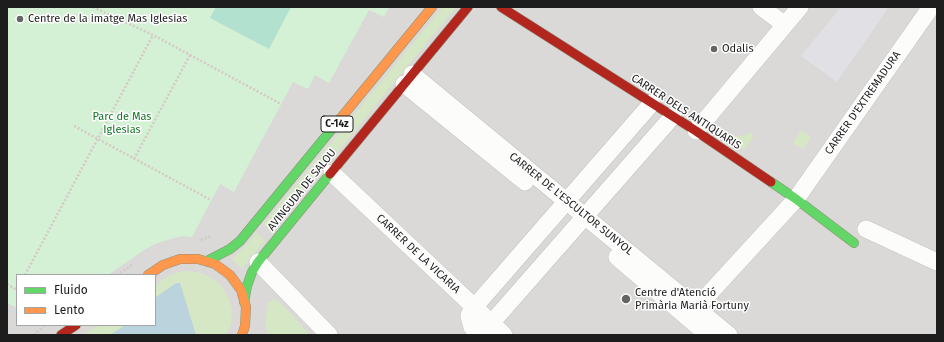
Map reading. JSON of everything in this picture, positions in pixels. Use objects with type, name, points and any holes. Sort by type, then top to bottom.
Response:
[{"type":"main road","name":"C-14z","points":[[207,261],[230,249],[240,241],[432,7]]},
{"type":"main road","name":"AVINGUDA DE SALOU","points":[[244,302],[247,286],[252,272],[258,262],[468,7]]},
{"type":"main road","name":"CARRER DELS ANTIQUARIS","points":[[501,7],[696,131],[796,199],[854,243]]},
{"type":"main road","name":"C-14z","points":[[150,274],[163,265],[180,259],[198,259],[216,264],[230,275],[240,290],[246,307],[245,326],[242,335]]},
{"type":"main road","points":[[61,335],[74,326]]},
{"type":"street","points":[[761,7],[785,25]]},
{"type":"street","points":[[696,131],[800,7]]},
{"type":"street","name":"CARRER D'EXTREMADURA","points":[[692,313],[796,199],[931,7]]},
{"type":"street","name":"CARRER DE L'ESCULTOR SUNYOL","points":[[408,79],[563,205],[692,313],[729,335]]},
{"type":"street","points":[[652,103],[470,311],[469,331],[487,328],[673,116]]},
{"type":"street","name":"CARRER DE LA VICARIA","points":[[332,173],[504,335]]},
{"type":"street","points":[[866,229],[937,262]]},
{"type":"street","points":[[258,262],[329,335]]},
{"type":"street","name":"CARRER DE L'ESCULTOR SUNYOL","points":[[692,313],[708,335]]},
{"type":"path","points":[[93,7],[153,35],[281,104]]},
{"type":"path","points":[[26,274],[153,35]]},
{"type":"path","points":[[134,159],[190,55]]},
{"type":"path","points":[[74,126],[211,200]]},
{"type":"path","points":[[198,241],[216,233]]},
{"type":"path","points":[[118,274],[133,264]]},
{"type":"path","points":[[7,284],[16,289]]},
{"type":"path","points":[[34,335],[44,326]]},
{"type":"shaded area","points":[[7,7],[937,7],[937,335],[7,335]]},
{"type":"shaded area","points":[[841,7],[889,7],[837,82],[801,56]]},
{"type":"green space","name":"Parc de Mas Iglesias","points":[[7,7],[389,7],[384,17],[369,10],[329,83],[315,75],[308,89],[293,82],[234,192],[220,184],[192,237],[181,236],[157,243],[144,250],[109,274],[16,274],[16,308],[7,303]]},
{"type":"green space","points":[[216,7],[291,7],[269,49],[210,18]]},
{"type":"green space","points":[[443,7],[456,7],[272,232],[263,224]]},
{"type":"green space","points":[[801,130],[811,137],[803,149],[793,143]]},
{"type":"green space","points":[[723,132],[734,136],[740,136],[746,135],[750,132],[754,136],[745,150],[720,135]]},
{"type":"green space","points":[[257,233],[265,241],[242,269],[232,259]]},
{"type":"green space","points":[[183,271],[197,272],[210,277],[221,285],[228,297],[232,310],[231,324],[227,335],[83,335],[96,326],[156,326],[156,284],[170,275]]},
{"type":"green space","points":[[274,299],[285,307],[310,335],[268,335],[265,322],[268,303]]},
{"type":"water","points":[[176,283],[180,283],[196,335],[110,335],[124,326],[156,326],[156,297]]},
{"type":"traffic: fast","points":[[207,261],[230,249],[240,241],[340,119]]},
{"type":"traffic: fast","points":[[244,302],[247,286],[252,272],[258,262],[330,174]]},
{"type":"traffic: fast","points":[[771,182],[854,243]]},
{"type":"traffic: slow","points":[[340,119],[432,7]]},
{"type":"traffic: slow","points":[[150,274],[163,265],[180,259],[198,259],[215,264],[230,275],[241,290],[246,307],[245,326],[242,335]]},
{"type":"traffic: jam","points":[[330,174],[468,7]]},
{"type":"traffic: jam","points":[[501,7],[696,131],[771,182]]},
{"type":"traffic: jam","points":[[61,335],[74,326]]},
{"type":"place","name":"Centre de la imatge Mas Iglesias","points":[[20,19]]},
{"type":"place","name":"Odalis","points":[[714,49]]},
{"type":"place","name":"Centre d'Atenció Primària Marià Fortuny","points":[[626,299]]}]
